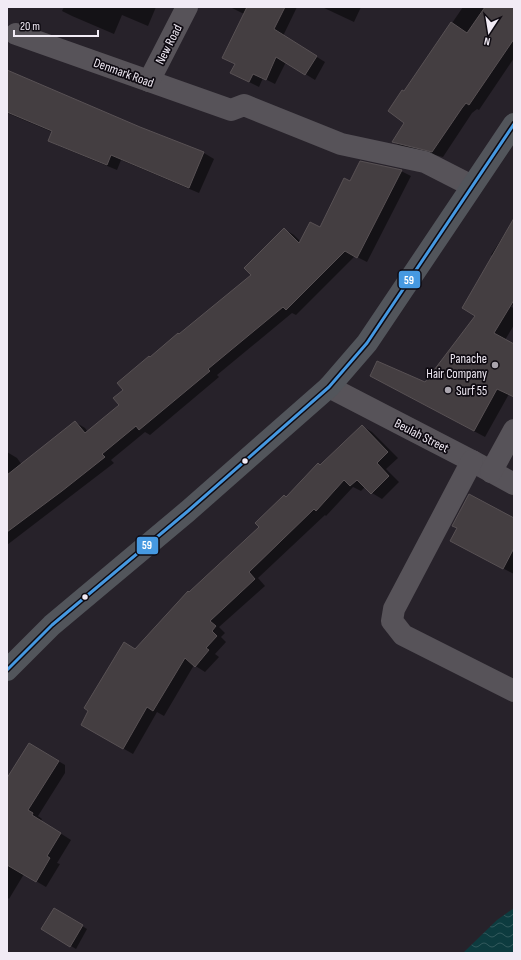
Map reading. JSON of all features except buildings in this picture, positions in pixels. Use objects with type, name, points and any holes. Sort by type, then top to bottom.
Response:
[{"type":"main road","points":[[7,670],[52,626],[188,511],[329,387],[367,343],[514,124]]},
{"type":"street","name":"New Road","points":[[149,81],[187,7]]},
{"type":"street","name":"Denmark Road","points":[[16,34],[231,110],[244,105],[341,144],[425,162],[472,186]]},
{"type":"street","name":"Beulah Street","points":[[329,387],[514,484]]},
{"type":"street","points":[[491,472],[514,430]]},
{"type":"street","points":[[472,461],[394,609],[392,621],[402,635],[514,691]]},
{"type":"water","points":[[514,908],[514,953],[463,953],[497,920]]},
{"type":"transit line","name":"59","points":[[7,670],[52,625],[188,511],[329,387],[367,343],[514,124]]},
{"type":"place","name":"Panache Hair Company","points":[[495,365]]},
{"type":"place","name":"Surf 55","points":[[448,390]]}]
